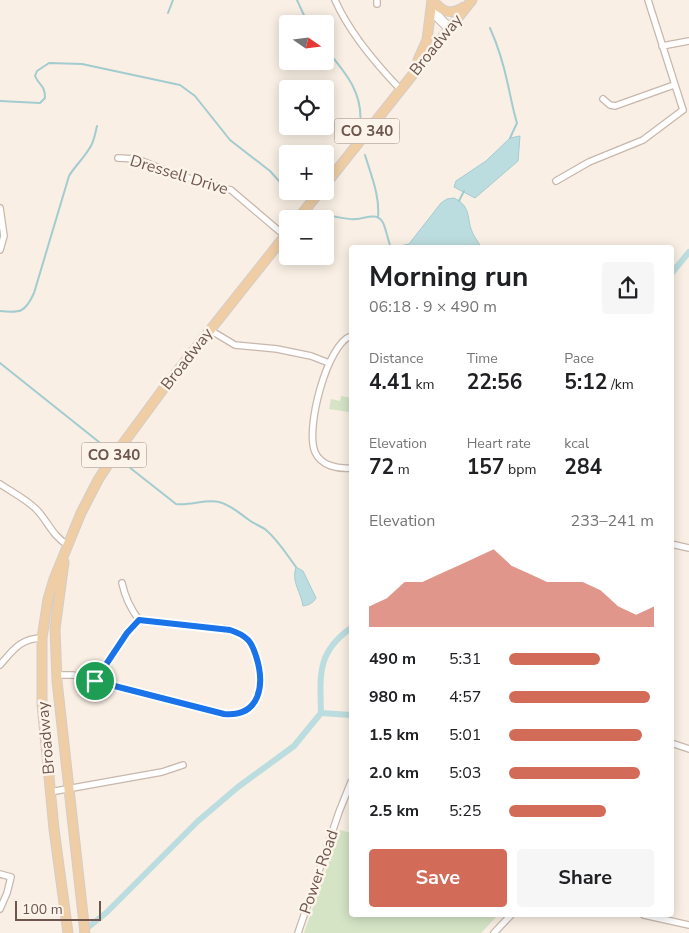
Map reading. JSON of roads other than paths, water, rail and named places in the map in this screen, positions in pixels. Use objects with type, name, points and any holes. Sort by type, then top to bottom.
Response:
[{"type":"main road","points":[[432,0],[440,9],[451,12],[459,10],[472,0]]},
{"type":"main road","points":[[409,77],[427,40],[432,0]]},
{"type":"main road","name":"Broadway","points":[[334,173],[472,0]]},
{"type":"main road","points":[[305,210],[313,200]]},
{"type":"main road","name":"Broadway","points":[[67,931],[44,735],[42,690],[42,638],[54,579],[90,495],[111,460],[132,429],[279,243]]},
{"type":"main road","name":"Broadway","points":[[68,545],[57,609],[55,636],[68,789],[85,933]]},
{"type":"main road","points":[[44,735],[46,692],[50,682],[57,675]]},
{"type":"street","points":[[335,0],[354,32],[380,68],[400,89]]},
{"type":"street","points":[[432,0],[438,16],[449,28]]},
{"type":"street","points":[[556,181],[589,162],[643,140],[686,110],[674,85],[648,0]]},
{"type":"street","points":[[662,46],[689,41]]},
{"type":"street","points":[[603,99],[610,105],[615,106],[674,85]]},
{"type":"street","name":"Dressell Drive","points":[[118,158],[137,159],[185,178],[231,190],[279,228]]},
{"type":"street","points":[[0,208],[4,236],[0,250]]},
{"type":"street","points":[[210,330],[235,345],[277,349],[310,356],[329,363]]},
{"type":"street","points":[[349,337],[338,346],[329,363],[314,408],[311,438],[315,452],[324,463],[337,468],[349,468]]},
{"type":"street","points":[[0,484],[30,504],[43,518],[56,537],[68,545]]},
{"type":"street","points":[[674,545],[689,548]]},
{"type":"street","points":[[57,675],[73,675],[224,714],[235,715],[245,712],[252,706],[257,697],[260,682],[258,663],[253,647],[248,640],[230,630],[139,620],[132,611],[122,583]]},
{"type":"street","points":[[95,681],[127,633],[139,620]]},
{"type":"street","points":[[0,665],[21,643],[28,639],[42,638]]},
{"type":"street","points":[[674,745],[689,749]]},
{"type":"street","points":[[50,792],[162,772],[183,765]]},
{"type":"street","name":"Power Road","points":[[298,933],[349,787]]},
{"type":"street","points":[[0,874],[11,877],[0,909]]},
{"type":"street","points":[[494,933],[509,917]]},
{"type":"street","points":[[653,917],[689,925]]},
{"type":"water","points":[[520,136],[518,161],[475,198],[454,187],[456,181],[486,161],[510,138]]},
{"type":"water","points":[[454,198],[463,204],[472,231],[480,245],[404,245],[409,244],[441,203],[447,199]]},
{"type":"water","points":[[296,567],[303,571],[316,598],[305,606],[303,606],[295,582]]},
{"type":"waterway","points":[[168,13],[173,0]]},
{"type":"waterway","points":[[297,0],[304,15]]},
{"type":"waterway","points":[[490,28],[503,63],[517,123],[510,138]]},
{"type":"waterway","points":[[334,60],[352,84],[356,93],[359,103],[360,126]]},
{"type":"waterway","points":[[0,101],[40,103],[45,98],[45,93],[35,76],[37,71],[49,63],[82,64],[180,85],[195,96],[230,140],[270,171],[279,181]]},
{"type":"waterway","points":[[0,311],[12,312],[21,310],[31,300],[69,176],[91,147],[97,126]]},
{"type":"waterway","points":[[365,155],[376,193],[378,217]]},
{"type":"waterway","points":[[459,201],[464,191]]},
{"type":"waterway","points":[[334,216],[350,219],[373,216],[379,218],[382,221],[390,245]]},
{"type":"waterway","points":[[674,270],[689,252]]},
{"type":"waterway","points":[[0,363],[99,442]]},
{"type":"waterway","points":[[129,467],[176,504],[214,501],[231,507],[270,534],[296,567]]},
{"type":"waterway","points":[[82,932],[106,913],[198,821],[238,787],[294,746],[321,713],[321,675],[326,655],[340,637],[349,630]]},
{"type":"waterway","points":[[321,713],[349,715]]}]
